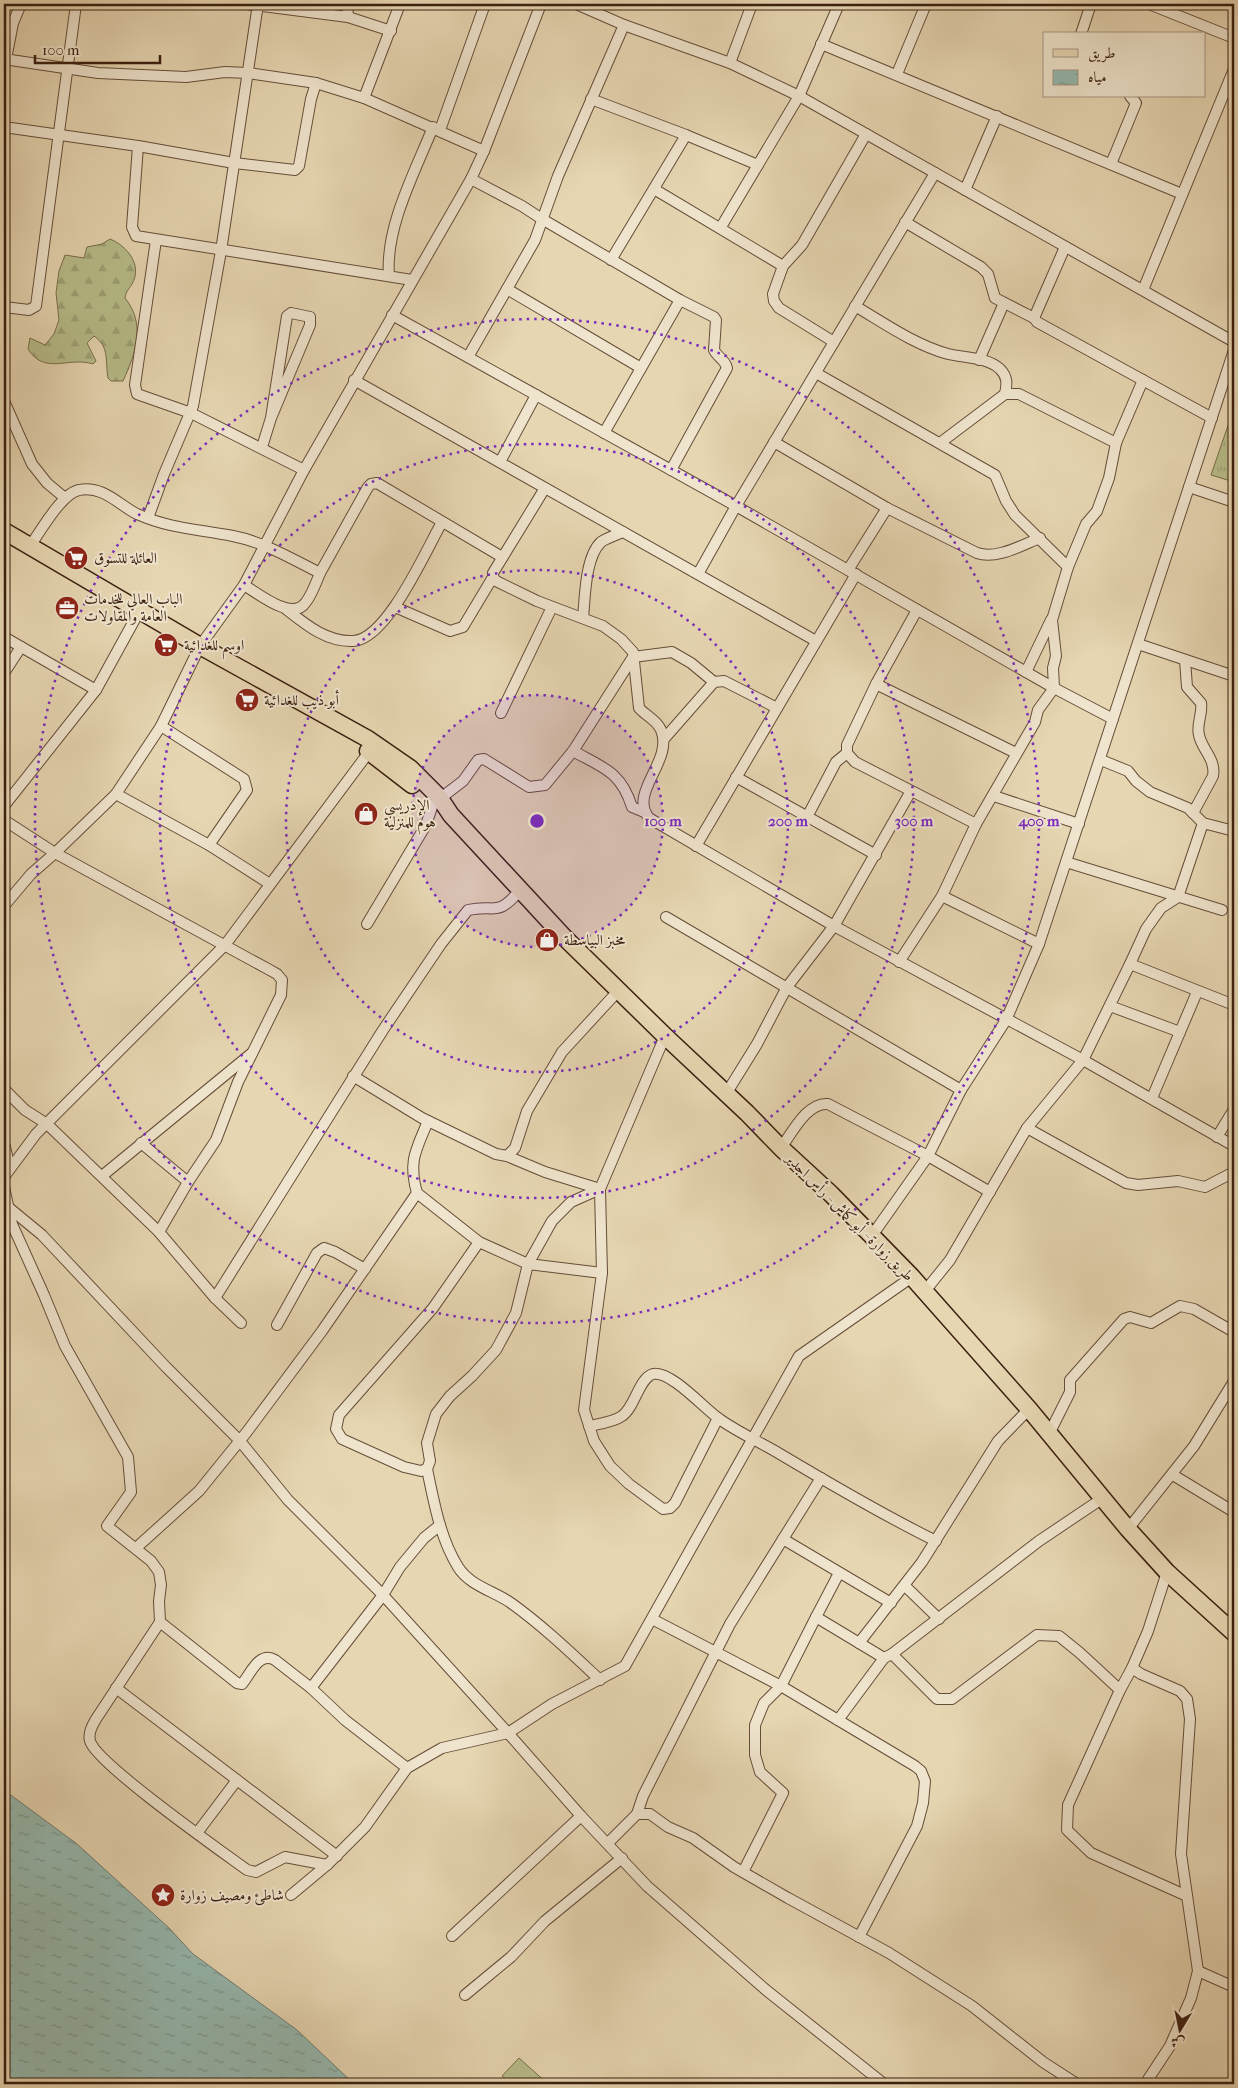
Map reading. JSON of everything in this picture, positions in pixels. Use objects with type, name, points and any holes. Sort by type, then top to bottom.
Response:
[{"type":"main road","points":[[4,531],[255,685],[406,772]]},
{"type":"main road","points":[[4,543],[136,619],[368,739],[406,772]]},
{"type":"main road","name":"طريق زوارة - أبو كماش - رأس اجدير","points":[[406,772],[436,800],[520,890],[665,1036],[831,1194],[912,1277],[1029,1409],[1128,1529],[1167,1572],[1234,1633]]},
{"type":"street","points":[[21,4],[13,23],[5,59],[98,73],[186,77],[225,72],[248,73],[316,83],[364,98],[484,151]]},
{"type":"street","points":[[4,307],[29,310],[36,306],[76,4]]},
{"type":"street","points":[[246,4],[258,4],[348,17],[391,30]]},
{"type":"street","points":[[148,518],[164,474],[191,413],[220,251],[258,4]]},
{"type":"street","points":[[347,4],[348,17]]},
{"type":"street","points":[[364,98],[400,4]]},
{"type":"street","points":[[390,276],[388,260],[392,234],[485,4]]},
{"type":"street","points":[[4,906],[30,874],[55,853],[116,794],[161,726],[198,650],[244,585],[304,470],[354,380],[471,179],[484,151],[541,4]]},
{"type":"street","points":[[576,4],[591,7],[624,25],[730,63],[799,96],[1234,342]]},
{"type":"street","points":[[730,63],[752,4]]},
{"type":"street","points":[[721,228],[799,96],[839,4]]},
{"type":"street","points":[[897,74],[926,4]]},
{"type":"street","points":[[1082,32],[1092,4]]},
{"type":"street","points":[[1149,4],[1234,38]]},
{"type":"street","points":[[468,357],[536,240],[542,220],[591,99],[624,25]]},
{"type":"street","points":[[821,44],[1182,194]]},
{"type":"street","points":[[1143,290],[1234,69]]},
{"type":"street","points":[[4,127],[138,146],[234,163],[295,170],[299,166],[316,83]]},
{"type":"street","points":[[1111,164],[1136,103],[1132,98]]},
{"type":"street","points":[[591,99],[758,164]]},
{"type":"street","points":[[965,190],[997,116]]},
{"type":"street","points":[[834,342],[779,308],[774,301],[773,294],[784,266],[802,245],[866,134]]},
{"type":"street","points":[[611,260],[686,135]]},
{"type":"street","points":[[138,146],[133,232],[136,236],[220,251],[412,280]]},
{"type":"street","points":[[698,574],[736,506],[935,172]]},
{"type":"street","points":[[471,179],[522,206],[542,220],[716,320],[714,350],[726,363],[727,368],[671,470]]},
{"type":"street","points":[[654,189],[784,266]]},
{"type":"street","points":[[905,222],[981,267],[988,274],[995,298],[1212,418]]},
{"type":"street","points":[[156,240],[135,390],[137,394],[191,413],[262,447],[304,470]]},
{"type":"street","points":[[1034,318],[1065,247]]},
{"type":"street","points":[[507,289],[641,368]]},
{"type":"street","points":[[604,433],[680,300]]},
{"type":"street","points":[[980,360],[1004,303]]},
{"type":"street","points":[[854,306],[932,348],[948,354],[980,360],[998,368],[1005,375],[1007,382],[1005,394]]},
{"type":"street","points":[[262,447],[271,418],[310,325],[310,317],[290,313],[287,316],[271,418]]},
{"type":"street","points":[[392,315],[736,506],[1054,688],[1113,719]]},
{"type":"street","points":[[871,1237],[928,1156],[961,1090],[1006,1020],[1039,944],[1101,760],[1234,350]]},
{"type":"street","points":[[816,373],[995,475],[1006,501],[1015,515],[1068,567]]},
{"type":"street","points":[[354,380],[816,641]]},
{"type":"street","points":[[1026,672],[1052,620],[1068,567],[1086,524],[1097,511],[1109,478],[1116,443],[1143,380]]},
{"type":"street","points":[[940,443],[1005,394],[1019,394],[1116,443]]},
{"type":"street","points":[[500,462],[536,395]]},
{"type":"street","points":[[4,401],[32,464],[47,483],[65,498]]},
{"type":"street","points":[[774,442],[888,508],[984,555],[993,554],[1040,538]]},
{"type":"street","points":[[286,609],[296,610],[307,601],[320,573],[372,484],[381,484],[502,557]]},
{"type":"street","points":[[1189,487],[1234,502]]},
{"type":"street","points":[[395,607],[450,632],[463,627],[502,557],[545,488]]},
{"type":"street","points":[[30,546],[65,498],[78,490],[97,491],[114,498],[136,513],[148,518],[171,526],[234,536],[265,545],[320,573]]},
{"type":"street","points":[[696,846],[816,641],[888,508]]},
{"type":"street","points":[[244,585],[286,609],[315,632],[339,640],[354,641],[370,636],[395,607],[442,522]]},
{"type":"street","points":[[583,618],[587,577],[592,557],[601,542],[623,532]]},
{"type":"street","points":[[492,577],[504,585],[552,607],[603,626],[621,639],[633,652],[639,708],[660,728],[664,738],[662,758],[642,802],[644,812]]},
{"type":"street","points":[[501,713],[552,607]]},
{"type":"street","points":[[917,610],[876,684],[847,745],[847,753],[855,762],[976,824]]},
{"type":"street","points":[[4,806],[96,690],[136,619]]},
{"type":"street","points":[[899,962],[942,896],[976,824],[994,796],[1016,752],[1035,722],[1038,710],[1054,688],[1056,656],[1052,620]]},
{"type":"street","points":[[4,637],[96,690]]},
{"type":"street","points":[[1138,644],[1234,676]]},
{"type":"street","points":[[4,673],[21,647]]},
{"type":"street","points":[[633,657],[672,652],[691,663],[714,682]]},
{"type":"street","points":[[367,924],[426,825],[436,800],[463,781],[478,760],[484,759],[529,787],[545,785],[573,751],[633,657]]},
{"type":"street","points":[[1185,660],[1187,687],[1201,703],[1199,735],[1212,761],[1214,770],[1213,776],[1194,812]]},
{"type":"street","points":[[664,738],[714,682],[724,681],[777,708]]},
{"type":"street","points":[[876,684],[1016,752]]},
{"type":"street","points":[[161,726],[244,779],[247,790],[209,845]]},
{"type":"street","points":[[573,751],[612,773],[628,792],[632,807],[644,812],[649,818],[834,926],[1083,1060],[1234,1146]]},
{"type":"street","points":[[7,1172],[36,1134],[225,945],[369,752]]},
{"type":"street","points":[[806,816],[836,762],[847,753]]},
{"type":"street","points":[[1101,760],[1128,771],[1144,788],[1182,804],[1194,812],[1203,823],[1234,831]]},
{"type":"street","points":[[736,777],[876,856]]},
{"type":"street","points":[[726,1094],[757,1044],[786,987],[834,926],[876,856],[911,791]]},
{"type":"street","points":[[116,794],[209,845],[270,884]]},
{"type":"street","points":[[994,796],[1078,824]]},
{"type":"street","points":[[4,820],[55,853],[277,974],[282,980],[281,995],[255,1051],[238,1082],[216,1140],[188,1182],[159,1232]]},
{"type":"street","points":[[925,1291],[950,1260],[1027,1128],[1083,1060],[1146,929],[1161,908],[1178,896],[1203,823]]},
{"type":"street","points":[[1066,862],[1222,910]]},
{"type":"street","points":[[215,1298],[353,1076],[441,944],[468,910],[498,909],[511,901],[520,890]]},
{"type":"street","points":[[942,896],[1039,944]]},
{"type":"street","points":[[666,917],[961,1090]]},
{"type":"street","points":[[1130,964],[1234,1005]]},
{"type":"street","points":[[507,1156],[515,1148],[527,1111],[562,1052],[619,990]]},
{"type":"street","points":[[1152,1098],[1197,992]]},
{"type":"street","points":[[1110,1006],[1180,1032]]},
{"type":"street","points":[[665,1036],[600,1189],[602,1273],[584,1410],[594,1441],[610,1466],[629,1484],[663,1508],[670,1508],[675,1503],[718,1418]]},
{"type":"street","points":[[102,1176],[255,1051]]},
{"type":"street","points":[[353,1076],[428,1121],[496,1154],[507,1156],[545,1172],[600,1189]]},
{"type":"street","points":[[4,1089],[25,1110],[47,1124],[159,1232],[215,1298],[241,1323]]},
{"type":"street","points":[[781,1148],[805,1115],[820,1103],[828,1104],[928,1156],[990,1192]]},
{"type":"street","points":[[1217,1137],[1234,1109]]},
{"type":"street","points":[[428,1121],[413,1156],[413,1179],[416,1193],[479,1242],[528,1264],[602,1273]]},
{"type":"street","points":[[1027,1128],[1126,1183],[1138,1185],[1178,1180],[1205,1187],[1234,1172]]},
{"type":"street","points":[[4,1143],[7,1172]]},
{"type":"street","points":[[141,1143],[188,1182]]},
{"type":"street","points":[[4,1187],[12,1224],[65,1346],[128,1457],[131,1492],[107,1526],[151,1561],[159,1572],[161,1585],[159,1601],[160,1622],[90,1730],[90,1741],[99,1754],[142,1792],[247,1870],[256,1872],[285,1857],[327,1865]]},
{"type":"street","points":[[600,1189],[571,1202],[552,1221],[528,1264],[516,1313],[496,1350],[450,1396],[436,1414],[427,1443],[430,1461],[427,1469],[440,1525],[459,1568],[479,1586],[510,1602],[555,1638],[600,1680]]},
{"type":"street","points":[[136,1548],[199,1491],[240,1441],[366,1269],[416,1193]]},
{"type":"street","points":[[8,1207],[42,1235],[166,1368],[240,1441],[288,1500],[383,1595],[647,1886],[766,1990],[884,2084]]},
{"type":"street","points":[[427,1469],[421,1471],[404,1467],[342,1439],[336,1429],[339,1415],[433,1308],[479,1242]]},
{"type":"street","points":[[277,1325],[317,1253],[324,1248],[366,1269]]},
{"type":"street","points":[[291,1896],[337,1856],[365,1827],[407,1768],[442,1748],[508,1733],[552,1704],[625,1666],[799,1356],[912,1277]]},
{"type":"street","points":[[1049,1434],[1070,1392],[1070,1380],[1124,1318],[1130,1317],[1151,1322],[1180,1306],[1194,1309],[1234,1332]]},
{"type":"street","points":[[590,1426],[624,1416],[645,1379],[652,1374],[658,1374],[671,1379],[718,1418],[877,1512],[936,1541]]},
{"type":"street","points":[[1128,1529],[1173,1475],[1194,1446],[1234,1381]]},
{"type":"street","points":[[859,1643],[904,1586],[936,1541],[998,1441],[1029,1409]]},
{"type":"street","points":[[1173,1475],[1234,1512]]},
{"type":"street","points":[[608,1843],[638,1814],[643,1796],[730,1624],[821,1478]]},
{"type":"street","points":[[838,1720],[888,1656],[1039,1541],[1103,1498]]},
{"type":"street","points":[[311,1688],[383,1595],[400,1567],[424,1538],[440,1525]]},
{"type":"street","points":[[783,1539],[891,1603]]},
{"type":"street","points":[[1167,1572],[1148,1631],[1068,1805],[1067,1830],[1091,1853],[1187,1896]]},
{"type":"street","points":[[743,1872],[784,1793],[760,1772],[755,1755],[754,1725],[764,1703],[781,1686],[840,1573]]},
{"type":"street","points":[[904,1586],[939,1619]]},
{"type":"street","points":[[816,1618],[859,1643],[888,1656],[937,1699],[952,1699],[1037,1635],[1059,1636],[1120,1690]]},
{"type":"street","points":[[652,1619],[781,1686],[916,1766],[921,1771],[925,1781],[924,1804],[917,1826],[859,1937]]},
{"type":"street","points":[[160,1622],[237,1684],[242,1684],[258,1661],[269,1656],[311,1688],[345,1720],[407,1768]]},
{"type":"street","points":[[1132,1668],[1141,1674],[1180,1691],[1187,1699],[1189,1708],[1190,1746],[1186,1761],[1181,1854],[1198,1972],[1191,1998],[1170,2046],[1145,2084]]},
{"type":"street","points":[[116,1688],[337,1856]]},
{"type":"street","points":[[197,1833],[237,1780]]},
{"type":"street","points":[[638,1814],[650,1814],[668,1827],[693,1838],[743,1872],[890,1953],[972,2006],[1043,2062],[1077,2084]]},
{"type":"street","points":[[452,1936],[582,1816]]},
{"type":"street","points":[[465,1994],[511,1957],[545,1921],[622,1858]]},
{"type":"street","points":[[1198,1972],[1234,1987]]},
{"type":"green space","points":[[110,239],[127,251],[132,257],[136,270],[135,277],[125,298],[135,318],[137,339],[132,360],[123,381],[111,381],[108,378],[105,350],[103,345],[94,336],[87,343],[96,361],[93,364],[75,362],[49,364],[35,357],[28,349],[30,338],[45,345],[54,334],[59,320],[56,293],[59,271],[65,255],[84,258],[87,247],[102,244]]},
{"type":"green space","points":[[1234,408],[1234,482],[1211,475]]},
{"type":"green space","points":[[519,2058],[548,2084],[511,2084],[502,2076]]},
{"type":"water","points":[[4,1790],[77,1844],[169,1928],[193,1954],[297,2030],[354,2084],[4,2084]]},
{"type":"place","name":"العائلة للتسوق","points":[[76,558]]},
{"type":"place","name":"الباب العالي للخدمات العامة والمقاولات","points":[[67,608]]},
{"type":"place","name":"اوسم للغدائية","points":[[166,645]]},
{"type":"place","name":"أبو ذيب للغدائية","points":[[247,700]]},
{"type":"place","name":"الإدريسي هوم للمنزلية","points":[[366,814]]},
{"type":"place","name":"مخبز البياسطة","points":[[547,940]]},
{"type":"place","name":"شاطئ ومصيف زوارة","points":[[163,1895]]}]
